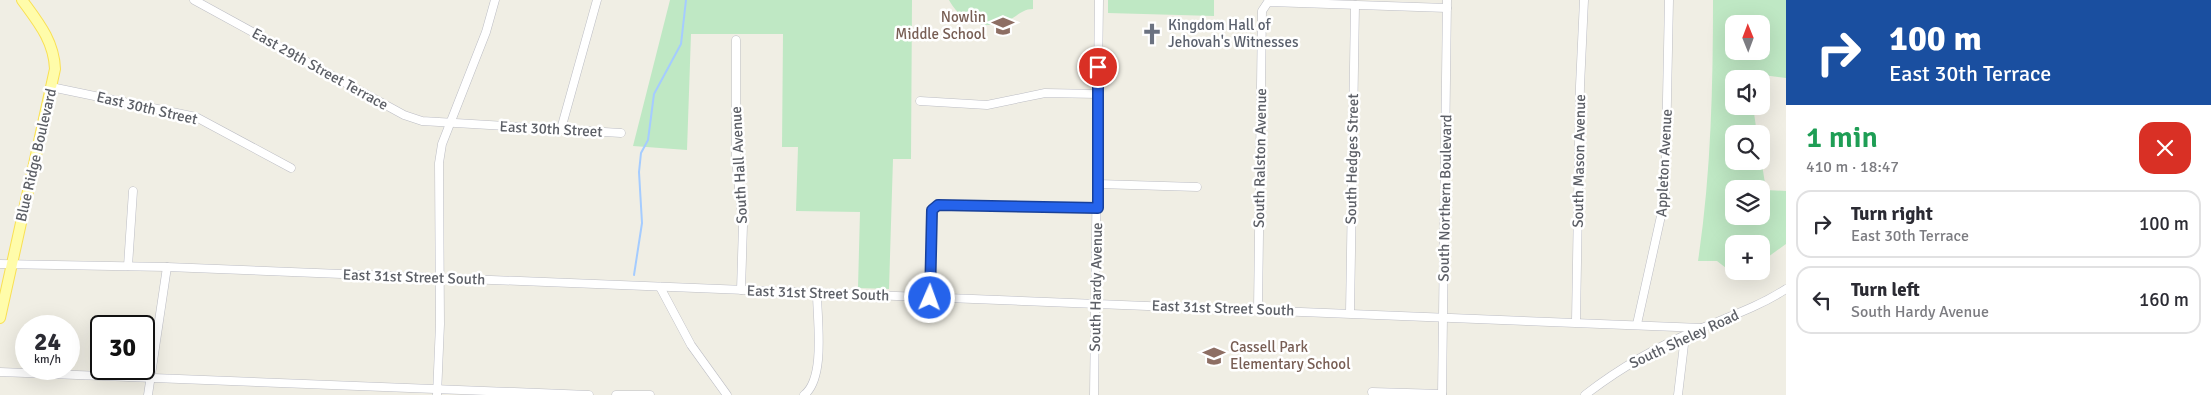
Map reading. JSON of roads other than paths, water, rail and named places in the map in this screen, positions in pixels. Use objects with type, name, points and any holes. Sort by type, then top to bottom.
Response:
[{"type":"main road","name":"Blue Ridge Boulevard","points":[[0,318],[55,69],[52,46],[22,0]]},
{"type":"street","name":"East 29th Street Terrace","points":[[194,0],[404,115],[422,121],[450,124]]},
{"type":"street","points":[[437,392],[439,163],[442,144],[486,32],[495,0]]},
{"type":"street","points":[[561,129],[597,0]]},
{"type":"street","name":"South Hardy Avenue","points":[[1094,395],[1098,208],[1099,0]]},
{"type":"street","name":"South Mason Avenue","points":[[1576,321],[1580,86],[1584,0]]},
{"type":"street","name":"Appleton Avenue","points":[[1637,324],[1665,198],[1669,0]]},
{"type":"street","name":"South Ralston Avenue","points":[[1258,309],[1262,11],[1268,2],[1355,5]]},
{"type":"street","points":[[1355,5],[1447,4]]},
{"type":"street","name":"South Northern Boulevard","points":[[1442,394],[1447,4]]},
{"type":"street","name":"South Hedges Street","points":[[1350,313],[1355,5]]},
{"type":"street","name":"South Hall Avenue","points":[[736,40],[736,159],[743,225],[741,290]]},
{"type":"street","name":"East 30th Street","points":[[51,87],[196,117],[290,168]]},
{"type":"street","points":[[920,101],[987,105],[1045,93],[1098,94]]},
{"type":"street","name":"East 30th Street","points":[[450,124],[621,133]]},
{"type":"street","points":[[1098,184],[1197,187]]},
{"type":"street","points":[[128,266],[133,191]]},
{"type":"street","points":[[930,298],[932,210],[938,205],[1098,208]]},
{"type":"street","name":"East 31st Street South","points":[[0,264],[166,267],[930,298],[1576,321],[1702,328]]},
{"type":"street","points":[[155,343],[166,267]]},
{"type":"street","points":[[660,287],[691,345],[727,395]]},
{"type":"street","name":"South Sheley Road","points":[[1585,395],[1640,358],[1702,328],[1759,305],[1786,289]]},
{"type":"street","points":[[804,395],[813,385],[818,368],[817,293]]},
{"type":"street","points":[[1678,395],[1685,336]]},
{"type":"street","points":[[0,372],[90,376]]},
{"type":"street","points":[[155,378],[437,392],[589,395]]},
{"type":"street","points":[[148,395],[150,380]]},
{"type":"street","points":[[1372,392],[1442,394]]},
{"type":"street","points":[[616,395],[650,395]]},
{"type":"waterway","points":[[634,275],[642,223],[639,172],[641,153],[648,140],[654,94],[681,44],[686,0]]},
{"type":"place","name":"Nowlin Middle School","points":[[1003,26]]},
{"type":"place","name":"Kingdom Hall of Jehovah's Witnesses","points":[[1152,34]]},
{"type":"place","name":"Cassell Park Elementary School","points":[[1214,356]]}]
